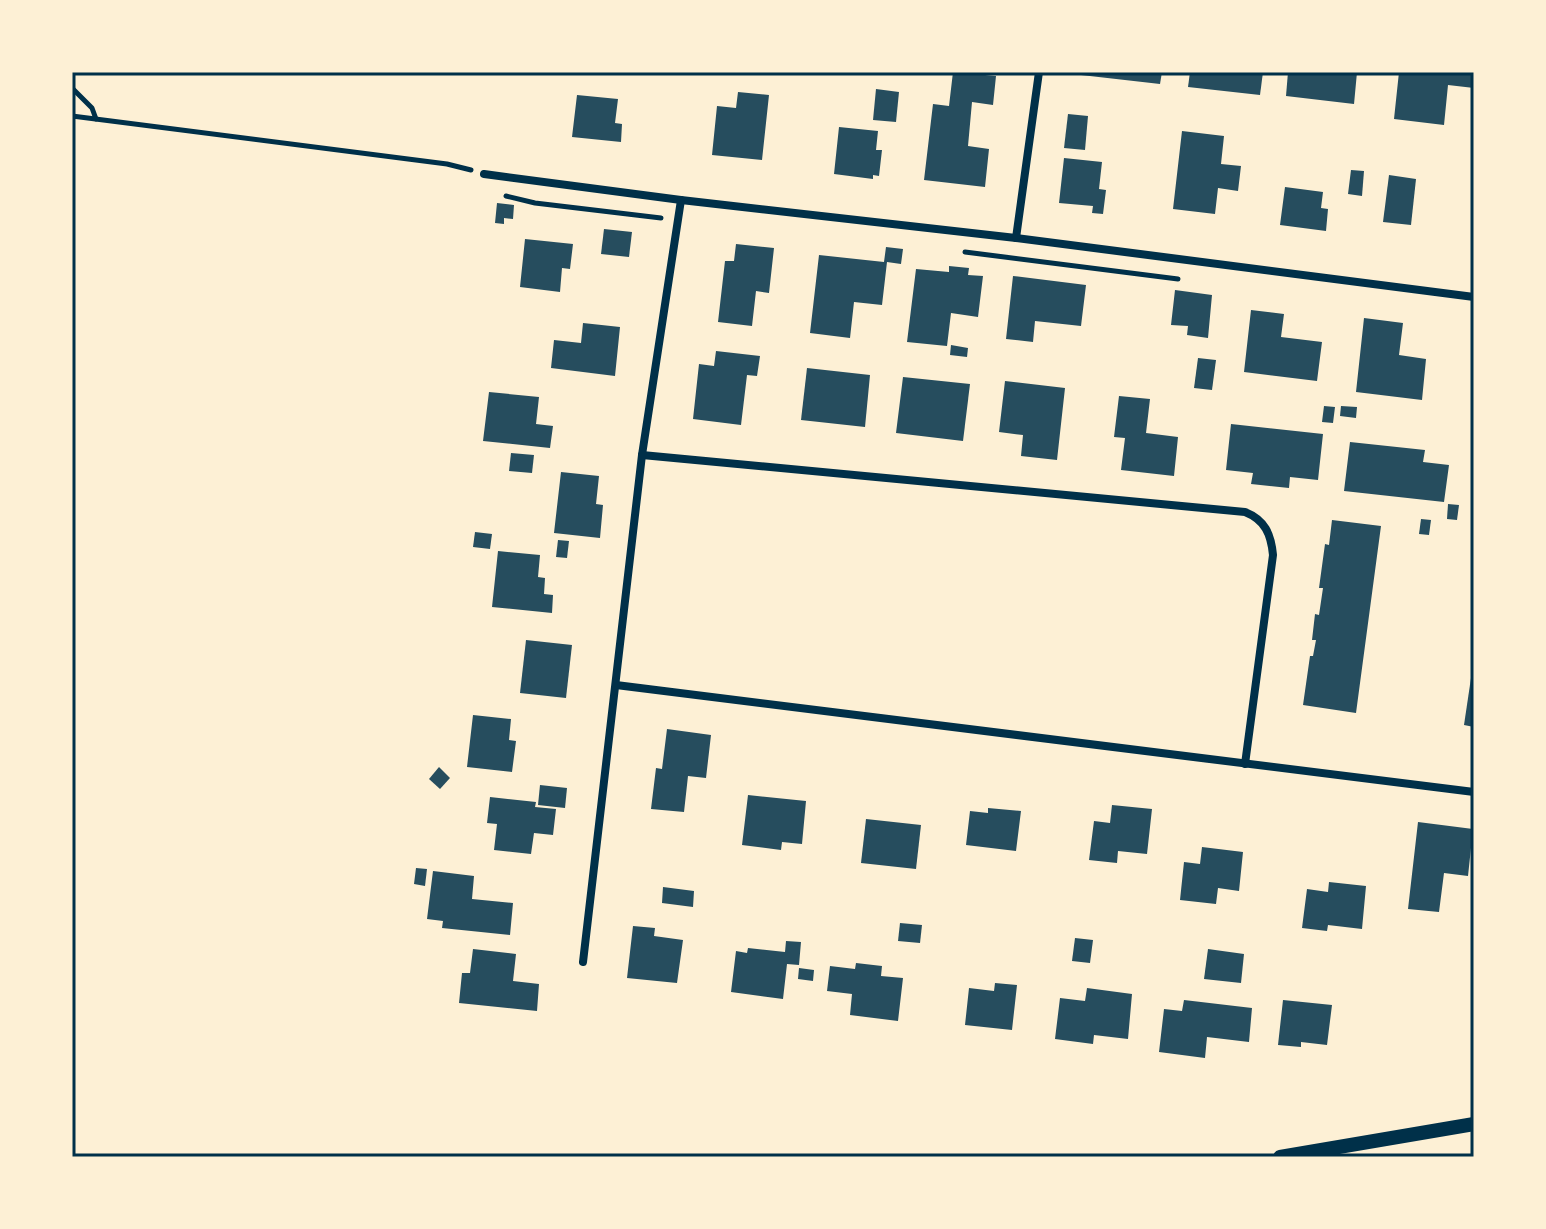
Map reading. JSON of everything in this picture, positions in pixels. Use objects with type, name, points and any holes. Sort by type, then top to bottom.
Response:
[{"type":"street","points":[[1016,238],[1039,72]]},
{"type":"street","points":[[484,174],[1474,297]]},
{"type":"street","points":[[583,962],[642,455],[681,200]]},
{"type":"street","points":[[642,455],[1245,512],[1257,517],[1267,529],[1273,555],[1245,764]]},
{"type":"street","points":[[616,685],[1474,792]]},
{"type":"street","points":[[1280,1157],[1474,1124]]},
{"type":"path","points":[[72,88],[92,108],[96,119]]},
{"type":"path","points":[[72,116],[447,164],[484,174],[489,186],[511,199],[678,220]]},
{"type":"path","points":[[952,251],[1182,280]]},
{"type":"building","points":[[953,72],[996,76],[993,105],[972,102],[968,146],[989,149],[985,187],[924,180],[933,104],[949,106]]},
{"type":"building","points":[[1081,72],[1162,72],[1160,84],[1081,75]]},
{"type":"building","points":[[1190,72],[1263,72],[1260,95],[1188,87]]},
{"type":"building","points":[[1288,72],[1357,72],[1354,104],[1286,96]]},
{"type":"building","points":[[1399,72],[1474,72],[1474,88],[1448,85],[1444,125],[1394,119]]},
{"type":"building","points":[[876,89],[899,92],[896,122],[873,120]]},
{"type":"building","points":[[738,92],[769,95],[762,160],[712,155],[717,106],[736,108]]},
{"type":"building","points":[[577,95],[618,99],[615,123],[622,124],[621,142],[572,137]]},
{"type":"building","points":[[1068,114],[1088,116],[1085,150],[1064,148]]},
{"type":"building","points":[[839,127],[878,131],[876,150],[882,150],[879,176],[873,175],[873,179],[834,174]]},
{"type":"building","points":[[1182,131],[1224,136],[1221,164],[1241,166],[1238,191],[1218,188],[1215,214],[1173,209]]},
{"type":"building","points":[[1064,158],[1102,162],[1099,189],[1106,190],[1103,214],[1092,213],[1093,206],[1059,203]]},
{"type":"building","points":[[1351,170],[1364,171],[1362,196],[1348,194]]},
{"type":"building","points":[[1389,175],[1416,179],[1411,225],[1383,222]]},
{"type":"building","points":[[1285,187],[1323,192],[1321,208],[1328,209],[1326,231],[1280,225]]},
{"type":"building","points":[[497,203],[514,205],[513,219],[504,218],[504,224],[495,223]]},
{"type":"building","points":[[604,229],[632,232],[629,257],[601,254]]},
{"type":"building","points":[[525,239],[573,244],[570,269],[562,268],[560,292],[520,287]]},
{"type":"building","points":[[736,244],[774,248],[769,293],[756,291],[752,326],[718,322],[725,261],[734,261]]},
{"type":"building","points":[[886,247],[903,249],[901,264],[887,262],[882,305],[854,302],[850,338],[810,333],[819,255],[884,262]]},
{"type":"building","points":[[949,266],[969,268],[968,275],[983,276],[978,317],[951,313],[947,346],[907,342],[916,269],[949,272]]},
{"type":"building","points":[[1013,276],[1086,285],[1081,326],[1035,321],[1033,342],[1006,339]]},
{"type":"building","points":[[1175,290],[1212,295],[1208,338],[1187,335],[1188,326],[1171,325]]},
{"type":"building","points":[[1251,310],[1284,314],[1281,337],[1322,342],[1317,381],[1244,372]]},
{"type":"building","points":[[1364,318],[1403,323],[1399,355],[1426,359],[1422,400],[1356,392]]},
{"type":"building","points":[[583,323],[620,327],[615,376],[551,368],[554,340],[581,343]]},
{"type":"building","points":[[951,345],[968,348],[967,357],[950,355]]},
{"type":"building","points":[[716,351],[760,356],[757,376],[747,375],[741,425],[693,419],[699,364],[714,366]]},
{"type":"building","points":[[1198,358],[1216,360],[1212,390],[1194,388]]},
{"type":"building","points":[[807,368],[870,375],[865,427],[801,420]]},
{"type":"building","points":[[903,377],[970,384],[963,441],[896,433]]},
{"type":"building","points":[[1005,381],[1065,388],[1057,460],[1021,456],[1023,435],[999,432]]},
{"type":"building","points":[[489,392],[539,397],[536,424],[553,426],[550,448],[483,441]]},
{"type":"building","points":[[1119,396],[1150,399],[1146,433],[1178,437],[1174,476],[1121,470],[1125,438],[1114,437]]},
{"type":"building","points":[[1324,406],[1335,407],[1333,423],[1322,422]]},
{"type":"building","points":[[1341,406],[1357,407],[1356,418],[1340,416]]},
{"type":"building","points":[[1231,424],[1323,434],[1318,480],[1290,477],[1289,488],[1251,484],[1253,473],[1226,470]]},
{"type":"building","points":[[1350,442],[1425,450],[1423,462],[1449,465],[1444,502],[1344,491]]},
{"type":"building","points":[[511,453],[534,455],[532,473],[509,471]]},
{"type":"building","points":[[561,472],[599,476],[596,504],[603,505],[600,538],[554,533]]},
{"type":"building","points":[[1448,504],[1459,505],[1457,520],[1447,519]]},
{"type":"building","points":[[1421,519],[1431,520],[1429,535],[1419,534]]},
{"type":"building","points":[[1332,520],[1381,526],[1356,713],[1303,705],[1310,656],[1313,656],[1316,640],[1312,640],[1315,614],[1319,615],[1323,588],[1319,588],[1325,544],[1329,545]]},
{"type":"building","points":[[475,532],[492,534],[490,549],[473,547]]},
{"type":"building","points":[[558,540],[569,541],[567,558],[556,557]]},
{"type":"building","points":[[498,551],[540,555],[538,577],[545,578],[544,594],[553,595],[552,613],[492,607]]},
{"type":"building","points":[[526,640],[572,645],[566,698],[520,693]]},
{"type":"building","points":[[1471,678],[1474,678],[1474,727],[1464,725]]},
{"type":"building","points":[[473,715],[511,719],[509,740],[516,741],[512,772],[467,767]]},
{"type":"building","points":[[667,729],[711,735],[706,778],[688,776],[684,812],[651,809],[656,768],[662,769]]},
{"type":"building","points":[[439,767],[450,778],[440,789],[429,779]]},
{"type":"building","points":[[540,785],[567,788],[565,808],[538,805]]},
{"type":"building","points":[[748,795],[806,801],[802,844],[782,842],[781,850],[742,845]]},
{"type":"building","points":[[490,797],[536,802],[535,807],[556,809],[553,835],[534,833],[531,854],[494,850],[497,824],[487,823]]},
{"type":"building","points":[[1112,805],[1152,809],[1147,854],[1118,851],[1117,863],[1089,860],[1094,821],[1110,823]]},
{"type":"building","points":[[988,808],[1021,811],[1016,851],[966,845],[970,811],[988,813]]},
{"type":"building","points":[[866,819],[921,825],[916,869],[861,863]]},
{"type":"building","points":[[1418,822],[1473,829],[1468,876],[1444,873],[1439,912],[1408,909]]},
{"type":"building","points":[[1202,847],[1243,852],[1239,891],[1218,888],[1216,904],[1180,900],[1184,862],[1200,864]]},
{"type":"building","points":[[416,868],[427,869],[425,886],[414,884]]},
{"type":"building","points":[[433,871],[474,876],[472,899],[513,903],[510,935],[442,928],[443,921],[427,919]]},
{"type":"building","points":[[1329,882],[1366,886],[1362,929],[1328,925],[1327,931],[1302,928],[1307,889],[1328,892]]},
{"type":"building","points":[[663,887],[694,891],[693,907],[662,903]]},
{"type":"building","points":[[900,923],[922,925],[920,943],[898,941]]},
{"type":"building","points":[[633,926],[655,928],[654,936],[683,940],[677,983],[627,978]]},
{"type":"building","points":[[1075,938],[1093,940],[1090,963],[1072,961]]},
{"type":"building","points":[[786,941],[801,942],[799,965],[787,964],[783,999],[731,992],[736,951],[747,953],[748,948],[785,952]]},
{"type":"building","points":[[473,949],[516,954],[513,981],[539,984],[537,1011],[459,1003],[462,973],[470,973]]},
{"type":"building","points":[[1208,949],[1244,954],[1241,983],[1204,979]]},
{"type":"building","points":[[856,963],[882,966],[881,976],[903,978],[898,1021],[850,1015],[852,994],[827,991],[830,966],[855,969]]},
{"type":"building","points":[[799,968],[814,970],[813,981],[798,979]]},
{"type":"building","points":[[995,983],[1017,985],[1012,1030],[965,1025],[969,988],[994,991]]},
{"type":"building","points":[[1087,988],[1132,994],[1128,1039],[1094,1035],[1093,1044],[1055,1039],[1060,998],[1085,1001]]},
{"type":"building","points":[[1184,1000],[1252,1008],[1249,1042],[1207,1037],[1205,1058],[1159,1052],[1164,1009],[1182,1011]]},
{"type":"building","points":[[1283,1000],[1332,1005],[1327,1045],[1301,1042],[1301,1047],[1278,1045]]}]
